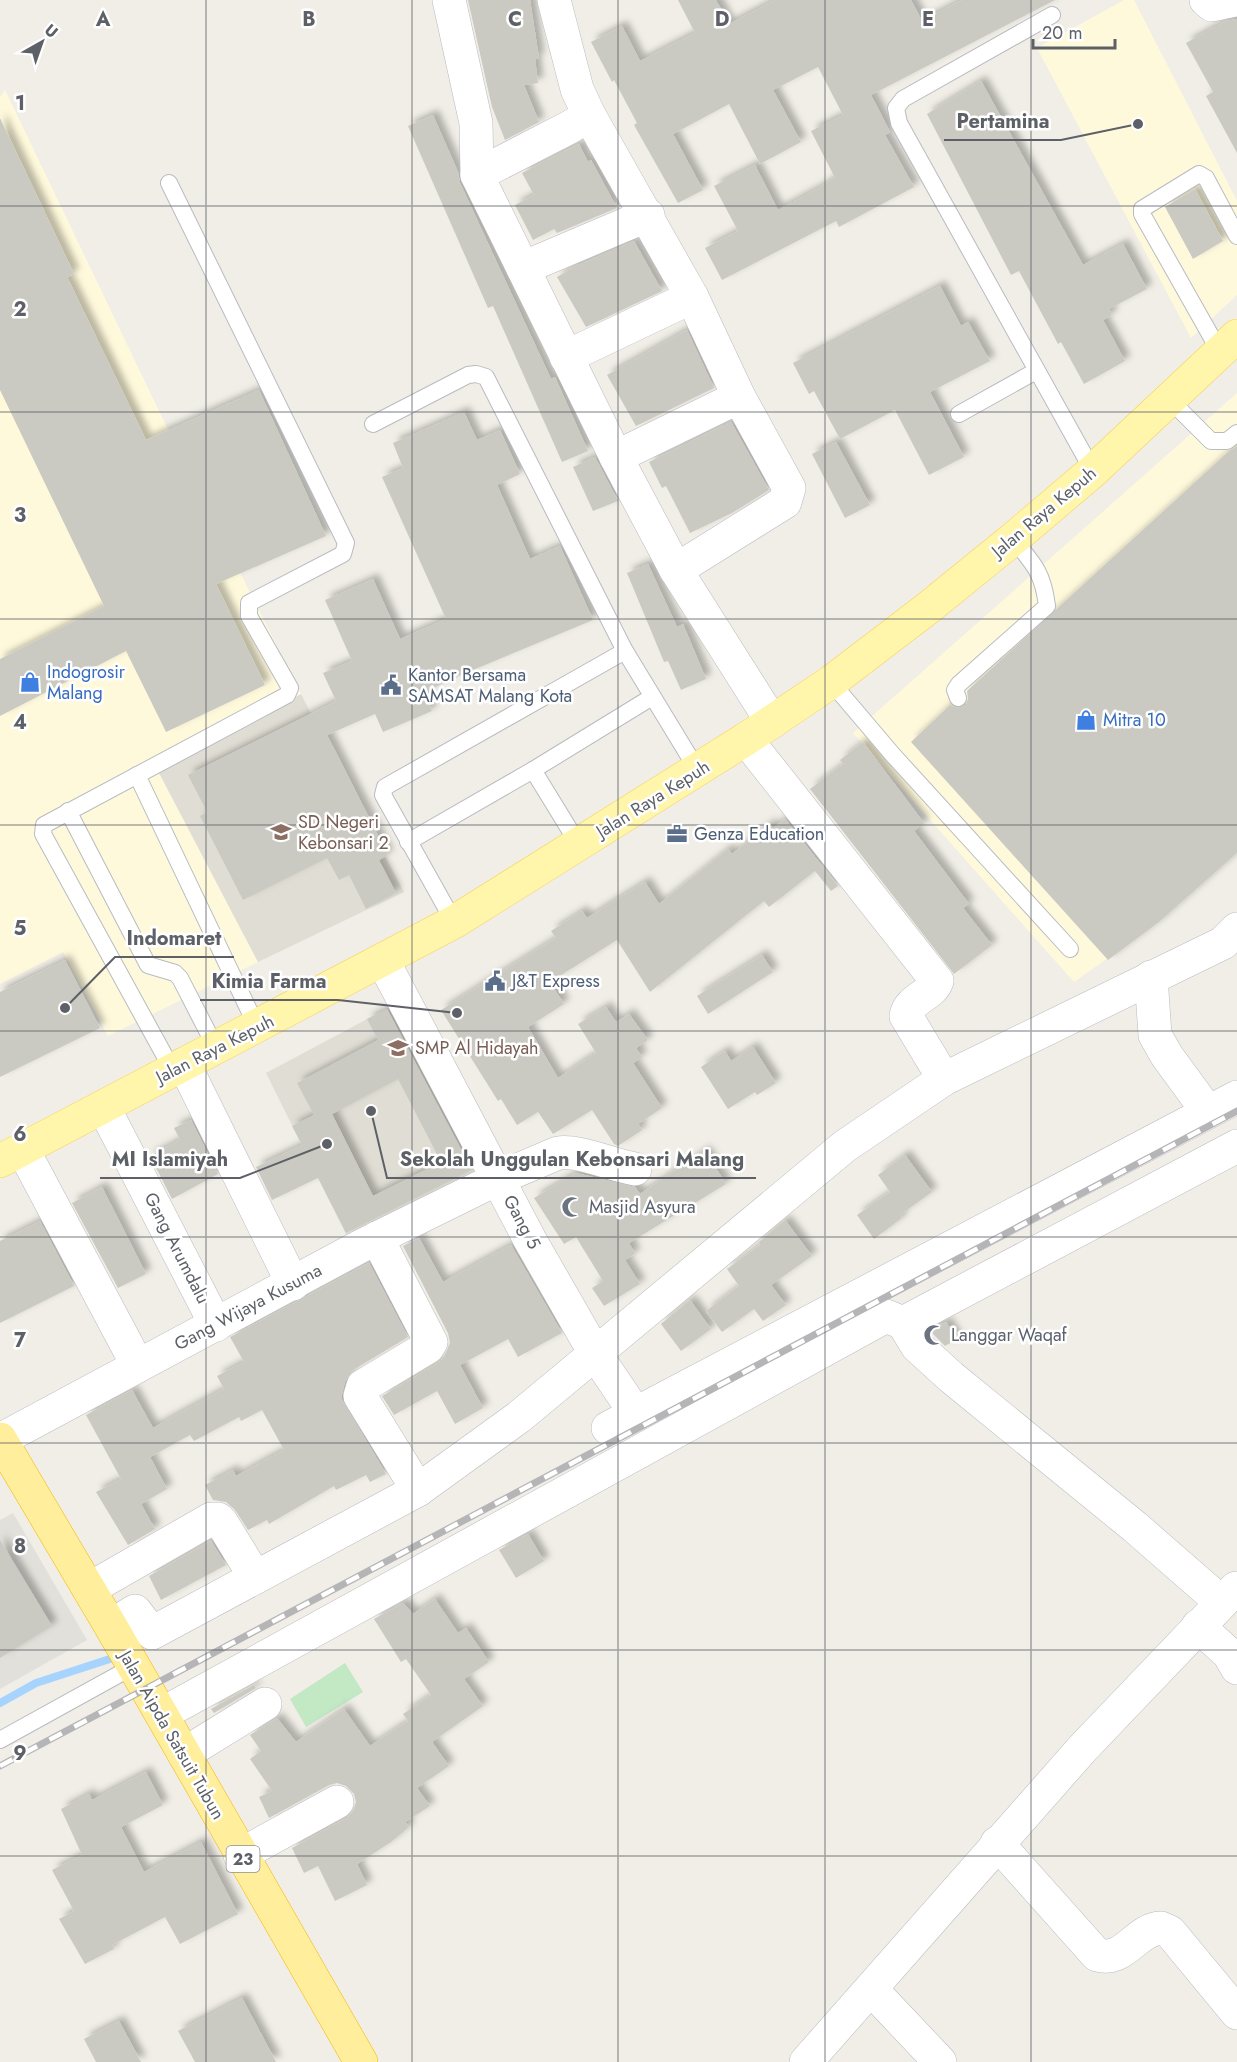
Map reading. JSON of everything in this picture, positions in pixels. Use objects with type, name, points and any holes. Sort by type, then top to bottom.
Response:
[{"type":"highway","name":"Jalan Aipda Satsuit Tubun","points":[[0,1440],[131,1660],[240,1855],[361,2062]]},
{"type":"main road","name":"Jalan Raya Kepuh","points":[[12,1155],[454,922],[698,771],[831,682],[928,609],[1093,471],[1228,344]]},
{"type":"street","points":[[448,0],[476,123],[477,175],[616,457],[759,730],[937,981],[934,987],[910,1005],[906,1016],[944,1079]]},
{"type":"street","points":[[554,0],[577,88],[589,115],[648,215],[692,297],[740,397],[789,488],[788,497],[676,570]]},
{"type":"street","points":[[1206,0],[1212,4],[1235,0]]},
{"type":"street","points":[[477,175],[589,115]]},
{"type":"street","points":[[523,268],[648,215]]},
{"type":"street","points":[[566,357],[692,297]]},
{"type":"street","points":[[616,457],[740,397]]},
{"type":"street","points":[[110,1625],[135,1611],[151,1634],[418,1490],[598,1358],[845,1146],[944,1079],[1152,986],[1223,942],[1237,929]]},
{"type":"street","name":"Gang 5","points":[[383,961],[530,1239],[598,1358],[622,1421],[1208,1112]]},
{"type":"street","points":[[1152,986],[1155,1035],[1167,1056],[1208,1112],[1237,1097]]},
{"type":"street","points":[[178,1068],[293,1284]]},
{"type":"street","name":"Gang Arumdalu","points":[[104,1108],[216,1325]]},
{"type":"street","points":[[903,1323],[1237,1146]]},
{"type":"street","name":"Gang Wijaya Kusuma","points":[[0,1440],[377,1238],[499,1178],[558,1153],[568,1152],[611,1165],[635,1169]]},
{"type":"street","points":[[12,1155],[138,1366]]},
{"type":"street","points":[[377,1238],[430,1336],[431,1342],[429,1347],[363,1386],[360,1396],[418,1490]]},
{"type":"street","points":[[162,1714],[886,1316],[903,1323],[917,1346],[951,1377],[1135,1527],[1229,1594],[997,1843],[806,2062]]},
{"type":"street","points":[[88,1589],[211,1519],[218,1519],[222,1523],[255,1577]]},
{"type":"street","points":[[1198,1626],[1229,1654],[1237,1668]]},
{"type":"street","points":[[184,1754],[265,1704]]},
{"type":"street","points":[[240,1855],[337,1802]]},
{"type":"street","points":[[997,1843],[1097,1955],[1107,1958],[1126,1950],[1149,1932],[1161,1928],[1170,1932],[1237,2013]]},
{"type":"street","points":[[871,1989],[940,2062]]},
{"type":"lane","points":[[1052,15],[903,99],[896,108],[899,123],[1093,471]]},
{"type":"lane","points":[[1228,344],[1142,214],[1142,209],[1199,174],[1206,178],[1237,236]]},
{"type":"lane","points":[[169,183],[346,543],[343,554],[254,599],[247,607],[249,616],[290,688],[287,695],[44,825],[43,834],[178,1068]]},
{"type":"lane","points":[[959,414],[1036,371]]},
{"type":"lane","points":[[374,424],[468,375],[476,374],[486,377],[625,651],[698,771]]},
{"type":"lane","points":[[1170,400],[1211,441],[1227,441],[1237,433]]},
{"type":"lane","points":[[958,698],[956,690],[959,684],[1047,606],[1044,583],[1038,569],[1013,539]]},
{"type":"lane","points":[[454,922],[383,795],[385,788],[625,651]]},
{"type":"lane","points":[[831,682],[893,755],[1070,949]]},
{"type":"lane","points":[[408,842],[533,770],[652,697]]},
{"type":"lane","points":[[533,770],[579,845]]},
{"type":"lane","points":[[137,775],[257,1027]]},
{"type":"lane","points":[[68,811],[148,965],[175,973],[180,978],[216,1048]]},
{"type":"lane","points":[[0,1740],[131,1660]]},
{"type":"shaded area","points":[[1124,0],[1134,0],[1237,201],[1237,295],[1191,338],[1037,48]]},
{"type":"shaded area","points":[[5,90],[159,411],[301,694],[158,771],[258,962],[108,1036],[63,952],[0,984],[0,97]]},
{"type":"shaded area","name":"Mitra 10","points":[[1237,393],[1237,853],[1159,922],[1074,982],[853,733]]},
{"type":"shaded area","name":"SD Negeri Kebonsari 2","points":[[301,694],[404,892],[258,962],[158,771]]},
{"type":"shaded area","points":[[399,1002],[492,1176],[353,1248],[266,1073]]},
{"type":"shaded area","points":[[13,1513],[87,1640],[0,1689],[0,1520]]},
{"type":"green space","points":[[345,1663],[363,1692],[306,1727],[290,1699]]},
{"type":"building","points":[[468,0],[530,0],[539,58],[535,59],[538,83],[524,85],[539,122],[505,140],[492,107]]},
{"type":"building","points":[[678,0],[716,0],[729,24],[775,0],[911,0],[922,21],[962,0],[1055,0],[871,95],[890,132],[885,135],[914,187],[839,227],[836,221],[722,280],[705,248],[738,231],[714,186],[755,165],[778,210],[819,188],[835,178],[811,131],[843,115],[818,67],[773,90],[801,142],[760,164],[729,104],[673,134],[703,190],[678,203],[634,125],[637,123],[614,80],[612,82],[591,42],[622,26],[640,61],[695,33]]},
{"type":"building","points":[[1237,19],[1237,153],[1206,96],[1213,92],[1186,43],[1226,21]]},
{"type":"building","points":[[981,81],[1083,265],[1123,244],[1147,289],[1109,309],[1112,315],[1103,320],[1125,361],[1084,384],[1061,342],[1058,344],[1019,271],[1011,275],[927,114]]},
{"type":"building","points":[[433,115],[458,172],[460,183],[551,379],[555,377],[588,451],[562,462],[493,306],[488,308],[408,126]]},
{"type":"building","points":[[0,118],[74,274],[67,277],[146,440],[259,390],[326,536],[216,584],[265,685],[166,732],[126,651],[0,716],[0,659],[104,606],[0,390]]},
{"type":"building","points":[[579,144],[588,162],[591,160],[617,208],[557,233],[554,229],[533,240],[515,205],[534,195],[522,173]]},
{"type":"building","points":[[1195,189],[1223,241],[1193,259],[1165,207]]},
{"type":"building","points":[[634,241],[662,291],[586,327],[557,277],[574,267]]},
{"type":"building","points":[[940,286],[961,326],[968,322],[990,361],[930,392],[964,457],[929,475],[895,410],[840,439],[814,391],[809,394],[793,363]]},
{"type":"building","points":[[687,330],[714,388],[636,426],[607,375]]},
{"type":"building","points":[[464,412],[477,440],[500,430],[520,474],[497,485],[530,559],[560,546],[593,620],[449,680],[424,693],[432,711],[383,732],[375,714],[327,735],[388,855],[379,860],[396,893],[366,909],[349,875],[339,880],[327,858],[243,900],[200,816],[207,812],[188,775],[336,701],[323,673],[352,661],[325,600],[373,579],[400,639],[446,619],[382,477],[403,468],[393,443]]},
{"type":"building","points":[[731,422],[769,490],[732,513],[690,533],[666,486],[662,488],[649,462]]},
{"type":"building","points":[[836,442],[870,505],[845,518],[812,454]]},
{"type":"building","name":"Mitra 10","points":[[1237,446],[1237,853],[1159,922],[1108,960],[911,742],[950,705],[957,708],[966,705],[967,691]]},
{"type":"building","points":[[595,457],[618,501],[593,511],[573,467]]},
{"type":"building","points":[[648,564],[677,627],[683,624],[706,679],[681,690],[668,661],[664,662],[627,573]]},
{"type":"building","points":[[863,742],[924,823],[914,831],[969,904],[963,908],[992,945],[954,974],[810,789],[843,764],[840,760]]},
{"type":"building","points":[[785,819],[838,886],[831,891],[815,871],[769,907],[764,901],[650,992],[617,940],[550,982],[564,1004],[528,1027],[558,1078],[596,1053],[578,1024],[606,1007],[616,1022],[629,1014],[648,1040],[636,1048],[642,1057],[633,1063],[662,1108],[638,1124],[642,1130],[618,1146],[614,1144],[592,1110],[553,1134],[538,1112],[517,1125],[501,1099],[498,1101],[441,1010],[556,938],[551,931],[582,911],[587,918],[645,882],[659,904],[728,849],[732,854],[770,824],[773,828]]},
{"type":"building","points":[[762,955],[773,972],[708,1014],[697,996]]},
{"type":"building","points":[[65,960],[100,1028],[0,1077],[0,992]]},
{"type":"building","points":[[387,1009],[472,1170],[346,1233],[318,1178],[272,1200],[256,1167],[302,1145],[292,1126],[314,1115],[297,1083],[378,1040],[367,1019]],"holes":[[[398,1079],[441,1162],[373,1196],[332,1114]]]},
{"type":"building","points":[[753,1047],[776,1083],[757,1095],[755,1092],[728,1109],[701,1067],[725,1051],[731,1061]]},
{"type":"building","points":[[191,1120],[218,1174],[172,1199],[150,1156],[180,1140],[174,1128]]},
{"type":"building","points":[[705,1151],[726,1184],[629,1243],[635,1254],[625,1260],[640,1284],[604,1306],[592,1288],[603,1281],[576,1237],[564,1244],[534,1198],[576,1173],[635,1187],[640,1194]]},
{"type":"building","points":[[905,1155],[932,1192],[900,1215],[902,1218],[874,1239],[857,1215],[890,1192],[878,1175]]},
{"type":"building","points":[[102,1187],[146,1274],[118,1288],[72,1203]]},
{"type":"building","points":[[785,1220],[812,1256],[771,1285],[786,1305],[763,1321],[754,1309],[722,1332],[706,1311],[739,1286],[727,1269],[760,1245],[759,1242]]},
{"type":"building","points":[[40,1221],[74,1286],[0,1323],[0,1241]]},
{"type":"building","points":[[419,1238],[443,1282],[511,1245],[562,1333],[518,1357],[508,1339],[460,1365],[483,1408],[455,1424],[437,1391],[394,1415],[382,1396],[438,1363],[444,1357],[450,1343],[448,1333],[403,1246]]},
{"type":"building","points":[[369,1263],[408,1337],[353,1370],[345,1381],[341,1398],[386,1474],[370,1482],[366,1475],[336,1490],[334,1486],[269,1524],[267,1520],[248,1530],[235,1510],[226,1502],[213,1500],[205,1485],[233,1470],[236,1476],[284,1450],[262,1410],[241,1421],[239,1417],[194,1441],[190,1435],[150,1457],[167,1489],[141,1504],[155,1529],[128,1545],[96,1492],[121,1479],[86,1415],[132,1390],[153,1428],[224,1389],[217,1376],[244,1362],[230,1337]]},
{"type":"building","points":[[690,1300],[711,1329],[681,1351],[661,1324]]},
{"type":"building","points":[[946,1322],[957,1339],[945,1346],[929,1330]]},
{"type":"building","points":[[528,1534],[544,1561],[516,1578],[499,1550]]},
{"type":"building","points":[[0,1540],[52,1626],[0,1658]]},
{"type":"building","points":[[211,1541],[226,1565],[161,1600],[149,1576]]},
{"type":"building","points":[[435,1599],[458,1633],[466,1628],[489,1662],[464,1679],[483,1706],[432,1742],[449,1766],[417,1788],[430,1806],[405,1822],[409,1827],[391,1842],[357,1864],[367,1885],[335,1901],[318,1866],[304,1873],[292,1848],[346,1818],[353,1811],[356,1802],[354,1794],[346,1786],[337,1783],[329,1785],[269,1818],[259,1797],[272,1791],[250,1759],[261,1751],[250,1735],[277,1718],[296,1742],[344,1709],[370,1746],[408,1721],[403,1714],[431,1695],[406,1659],[401,1662],[374,1619],[403,1603],[413,1614]]},
{"type":"building","points":[[254,1685],[256,1688],[214,1713],[211,1709]]},
{"type":"building","points":[[146,1772],[163,1805],[121,1827],[144,1872],[201,1842],[238,1914],[180,1944],[165,1917],[112,1945],[114,1949],[85,1964],[59,1919],[74,1911],[52,1870],[82,1855],[61,1809],[89,1794],[92,1800]]},
{"type":"building","points":[[242,1998],[276,2062],[195,2062],[178,2031]]},
{"type":"building","points":[[119,2021],[141,2062],[96,2062],[84,2039]]},
{"type":"waterway","points":[[0,1703],[36,1683],[119,1656]]},
{"type":"railway","points":[[0,1766],[1237,1111]]},
{"type":"place","name":"Pertamina","points":[[1138,124]]},
{"type":"place","name":"Indogrosir Malang","points":[[30,682]]},
{"type":"place","name":"Kantor Bersama SAMSAT Malang Kota","points":[[391,685]]},
{"type":"place","name":"Mitra 10","points":[[1086,720]]},
{"type":"place","name":"SD Negeri Kebonsari 2","points":[[281,832]]},
{"type":"place","name":"Genza Education","points":[[677,834]]},
{"type":"place","name":"J&T Express","points":[[495,981]]},
{"type":"place","name":"Indomaret","points":[[65,1008]]},
{"type":"place","name":"Kimia Farma","points":[[457,1013]]},
{"type":"place","name":"SMP Al Hidayah","points":[[398,1048]]},
{"type":"place","name":"Sekolah Unggulan Kebonsari Malang","points":[[371,1111]]},
{"type":"place","name":"MI Islamiyah","points":[[327,1144]]},
{"type":"place","name":"Masjid Asyura","points":[[572,1207]]},
{"type":"place","name":"Langgar Waqaf","points":[[934,1335]]}]
